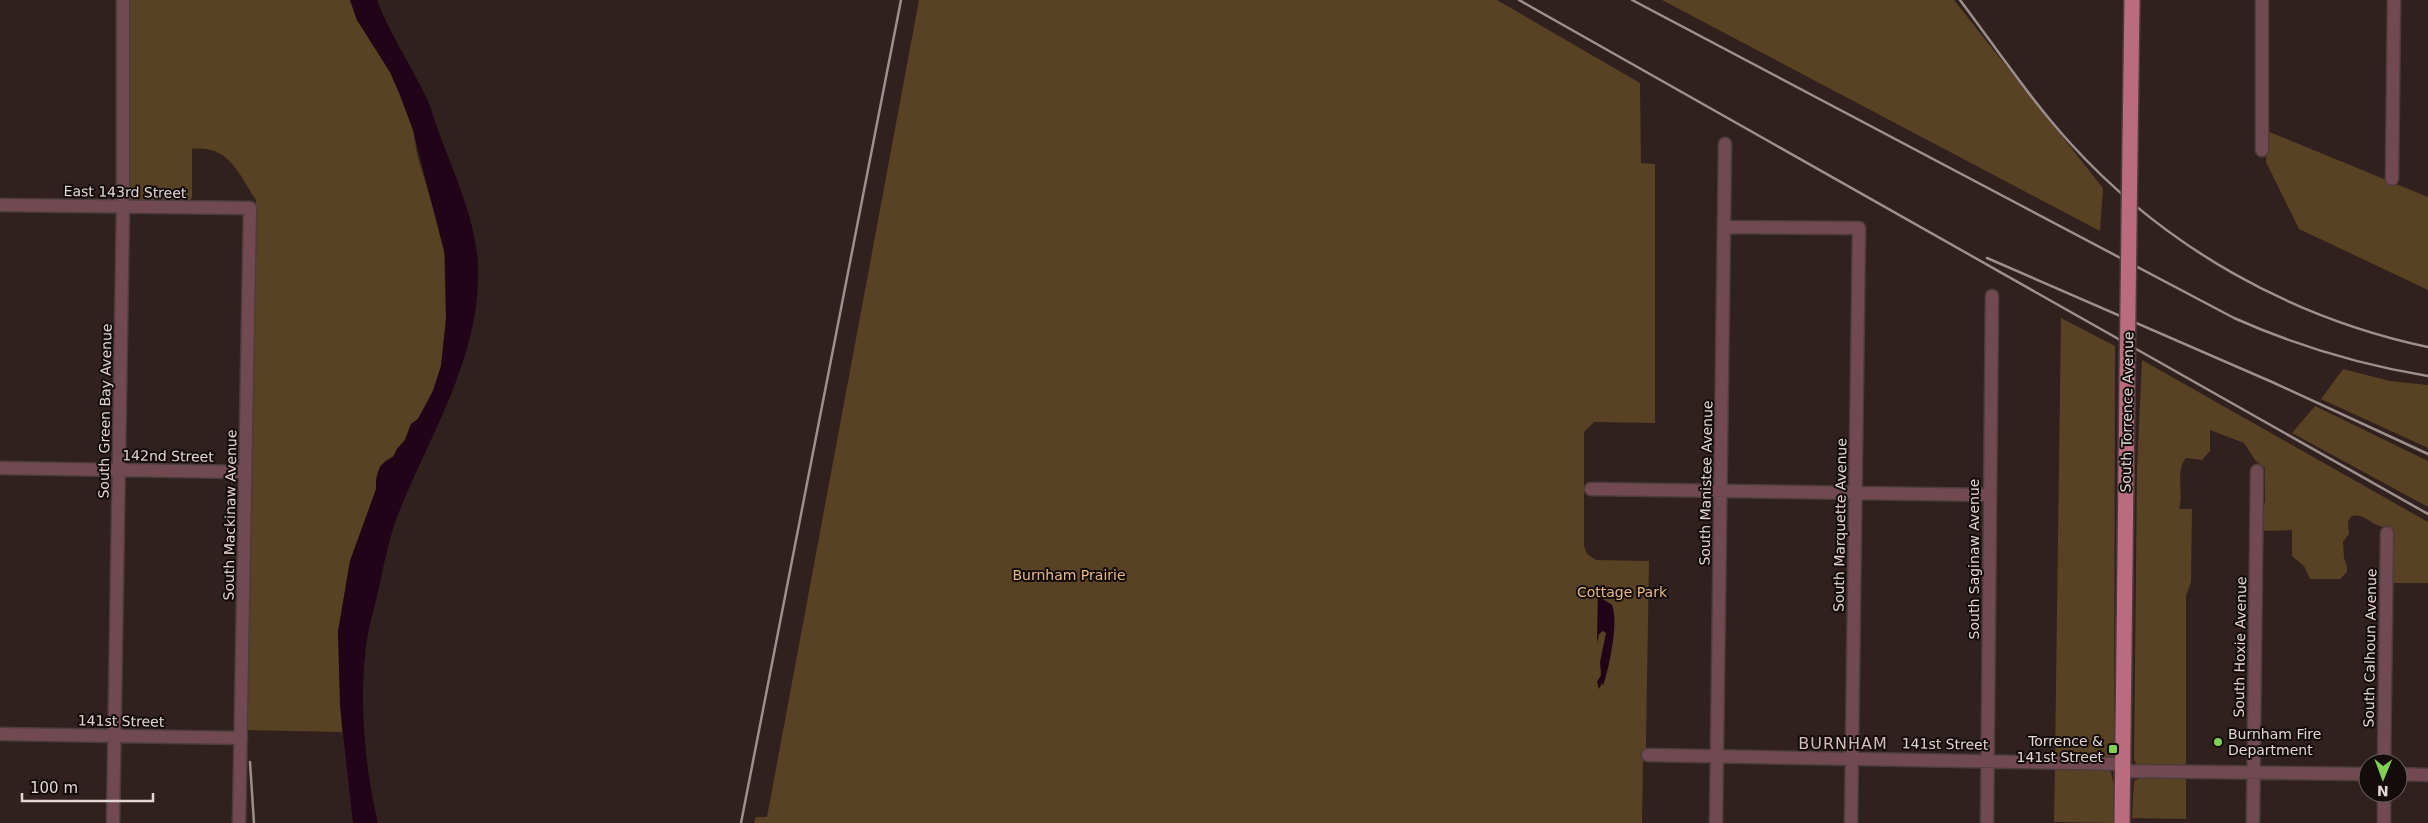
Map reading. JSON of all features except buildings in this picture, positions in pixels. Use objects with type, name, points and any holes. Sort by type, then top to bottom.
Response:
[{"type":"main road","name":"South Torrence Avenue","points":[[2122,823],[2132,0]]},
{"type":"street","name":"South Green Bay Avenue","points":[[113,823],[120,470],[123,0]]},
{"type":"street","points":[[2262,0],[2262,150]]},
{"type":"street","points":[[2392,179],[2394,0]]},
{"type":"street","name":"South Manistee Avenue","points":[[1716,823],[1725,144]]},
{"type":"street","name":"East 143rd Street","points":[[0,205],[250,208]]},
{"type":"street","name":"South Mackinaw Avenue","points":[[240,823],[250,208]]},
{"type":"street","name":"South Marquette Avenue","points":[[1724,227],[1859,228],[1851,823]]},
{"type":"street","name":"South Saginaw Avenue","points":[[1987,823],[1992,296]]},
{"type":"street","name":"142nd Street","points":[[0,468],[245,472]]},
{"type":"street","name":"South Hoxie Avenue","points":[[2253,823],[2257,471]]},
{"type":"street","points":[[1591,490],[1989,495]]},
{"type":"street","name":"South Calhoun Avenue","points":[[2384,753],[2387,533]]},
{"type":"street","name":"141st Street","points":[[0,734],[241,738]]},
{"type":"street","name":"141st Street","points":[[1648,754],[1988,760],[2254,773],[2358,774]]},
{"type":"street","points":[[2408,774],[2428,775]]},
{"type":"street","points":[[2384,803],[2384,823]]},
{"type":"green space","points":[[129,0],[350,0],[357,20],[390,72],[413,130],[417,154],[444,245],[446,319],[441,366],[433,391],[418,419],[411,424],[405,440],[397,449],[396,454],[380,466],[376,479],[377,488],[350,561],[338,632],[342,732],[247,730],[256,200],[238,171],[224,156],[215,151],[192,149],[192,198],[189,201],[133,202],[130,200]]},
{"type":"green space","points":[[919,0],[1497,0],[1640,83],[1641,163],[1655,164],[1655,423],[1594,422],[1584,432],[1584,546],[1587,554],[1596,560],[1649,561],[1646,756],[1643,760],[1642,823],[754,823],[756,817],[767,817]]},
{"type":"green space","points":[[1662,0],[1954,0],[2103,188],[2100,231]]},
{"type":"green space","points":[[2267,131],[2428,197],[2428,290],[2299,229],[2266,162]]},
{"type":"green space","points":[[2061,318],[2115,346],[2114,758],[2055,757]]},
{"type":"green space","points":[[2142,360],[2428,522],[2428,583],[2393,583],[2392,532],[2384,530],[2384,527],[2361,516],[2352,516],[2348,521],[2349,534],[2343,542],[2347,572],[2340,579],[2310,579],[2304,566],[2292,556],[2292,530],[2261,531],[2261,509],[2265,502],[2265,468],[2255,460],[2244,443],[2210,430],[2210,451],[2202,460],[2186,458],[2180,475],[2181,496],[2179,509],[2192,509],[2191,582],[2186,596],[2186,768],[2137,765],[2134,760],[2137,468]]},
{"type":"green space","points":[[2343,369],[2390,381],[2428,385],[2428,448],[2321,399]]},
{"type":"green space","points":[[2315,406],[2428,461],[2428,507],[2292,433]]},
{"type":"green space","points":[[2055,767],[2102,768],[2111,772],[2114,787],[2113,823],[2054,822]]},
{"type":"green space","points":[[2142,777],[2186,778],[2186,819],[2132,818],[2134,781]]},
{"type":"shaded area","points":[[350,0],[377,0],[431,108],[469,215],[478,266],[477,298],[472,330],[453,390],[397,517],[368,633],[363,679],[364,728],[369,777],[378,823],[353,823],[340,706],[338,632],[350,561],[376,489],[379,469],[384,462],[393,457],[405,440],[411,424],[418,419],[433,391],[441,366],[446,319],[445,255],[413,130],[400,95],[390,72],[357,20]]},
{"type":"shaded area","points":[[1598,587],[1600,597],[1612,605],[1614,612],[1614,633],[1608,668],[1603,686],[1602,683],[1599,689],[1597,682],[1601,675],[1600,662],[1606,633],[1603,631],[1599,634],[1597,643]]},
{"type":"railway","points":[[741,823],[901,0]]},
{"type":"railway","points":[[1519,0],[2428,514]]},
{"type":"railway","points":[[1632,0],[2234,318],[2305,346],[2378,366],[2428,376]]},
{"type":"railway","points":[[1960,0],[2056,127],[2108,181],[2148,216],[2234,274],[2280,297],[2328,318],[2377,334],[2428,347]]},
{"type":"railway","points":[[1987,258],[2272,382],[2428,454]]},
{"type":"railway","points":[[250,762],[254,823]]},
{"type":"place","name":"Burnham Fire Department","points":[[2218,742]]},
{"type":"place","name":"Torrence & 141st Street","points":[[2113,749]]},
{"type":"district","name":"BURNHAM","points":[[1843,743]]},
{"type":"park label","name":"Burnham Prairie","points":[[1069,575]]},
{"type":"park label","name":"Cottage Park","points":[[1622,592]]}]
